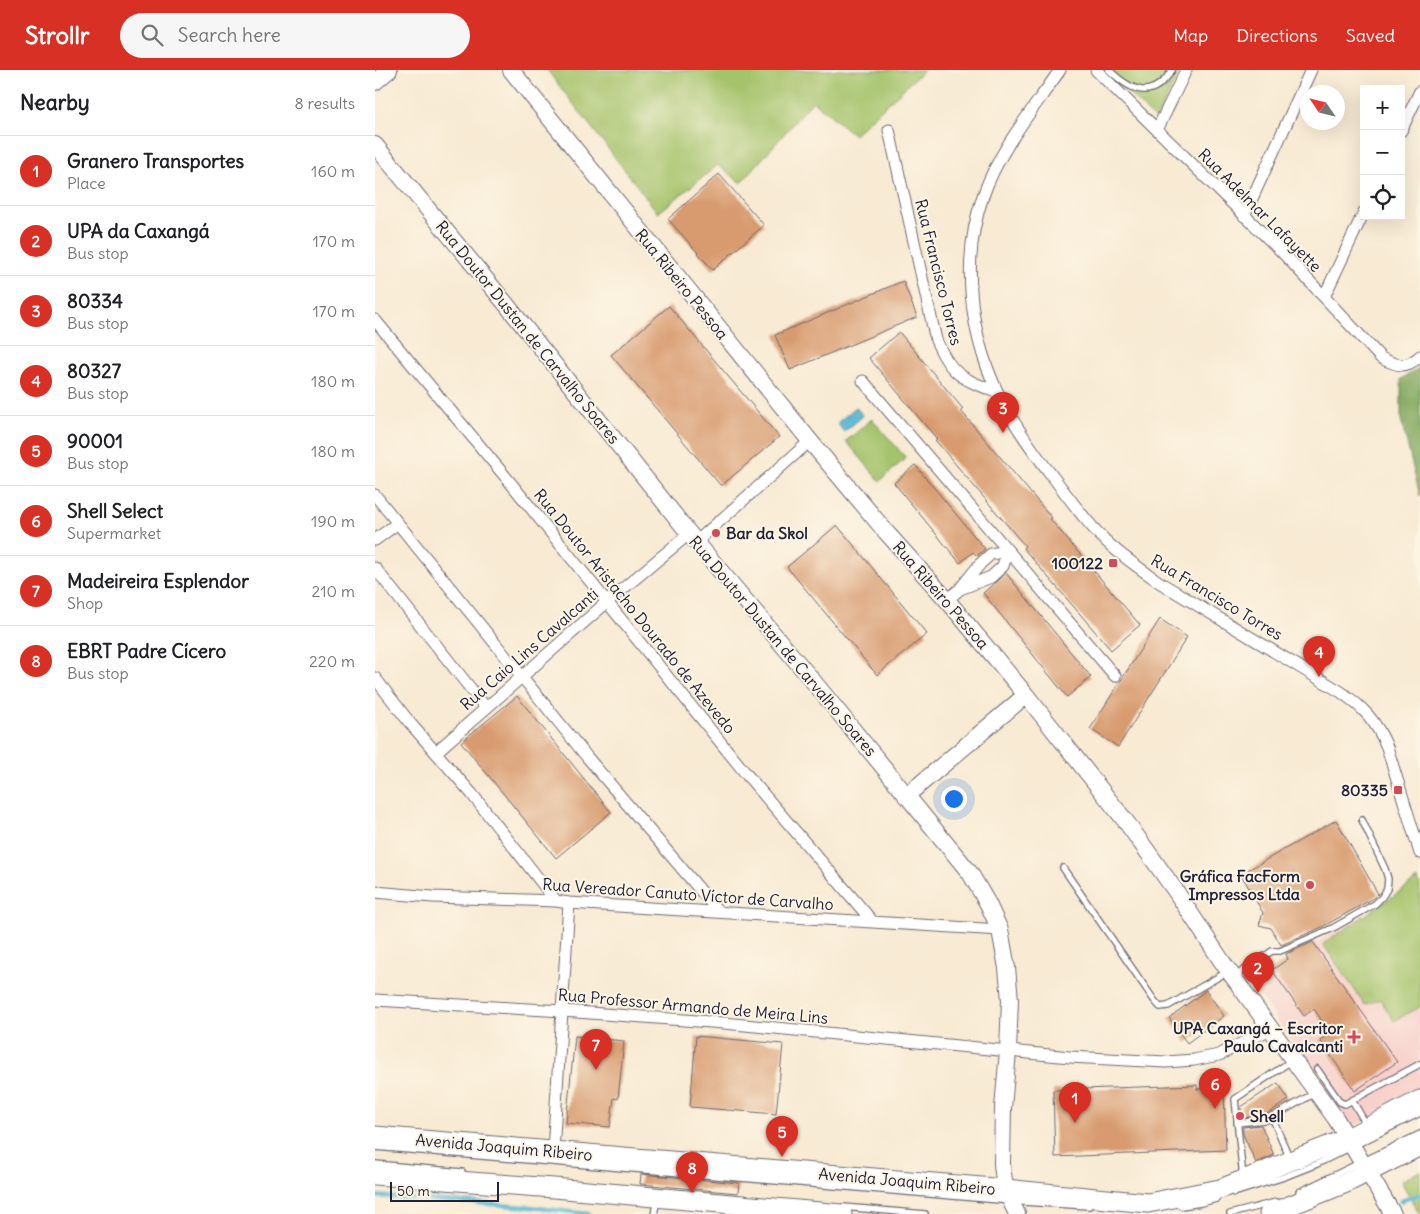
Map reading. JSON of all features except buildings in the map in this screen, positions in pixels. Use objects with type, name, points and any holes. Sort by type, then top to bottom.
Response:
[{"type":"main road","points":[[375,82],[389,70]]},
{"type":"main road","name":"Rua Ribeiro Pessoa","points":[[511,70],[810,441],[886,532],[954,595],[1026,695],[1132,830],[1270,1029],[1325,1096],[1393,1214]]},
{"type":"main road","name":"Rua Doutor Dustan de Carvalho Soares","points":[[375,145],[500,296],[693,538],[970,873],[1000,930],[1007,968],[1010,1000],[1003,1108],[1003,1164],[1010,1201]]},
{"type":"main road","points":[[906,796],[1026,695]]},
{"type":"main road","name":"Avenida Joaquim Ribeiro","points":[[375,1136],[553,1152],[1010,1201],[1148,1203],[1220,1188],[1291,1161],[1351,1142],[1369,1128],[1420,1100]]},
{"type":"main road","points":[[1275,1207],[1346,1183],[1365,1167],[1420,1146]]},
{"type":"main road","points":[[375,1175],[658,1201],[840,1210]]},
{"type":"street","name":"Rua Francisco Torres","points":[[1060,70],[1018,128],[1000,158],[983,196],[975,228],[970,265],[971,307],[982,353],[997,392],[1021,432],[1075,507],[1107,542],[1132,564],[1341,692],[1357,703],[1370,716],[1387,747],[1420,853]]},
{"type":"street","name":"Rua Adelmar Lafayette","points":[[1097,70],[1283,254],[1381,358],[1394,365],[1404,366],[1420,356]]},
{"type":"street","points":[[1157,130],[1186,70]]},
{"type":"street","points":[[1244,216],[1311,70]]},
{"type":"street","points":[[1401,130],[1420,91]]},
{"type":"street","name":"Rua Francisco Torres","points":[[889,130],[935,340],[942,354],[955,371],[967,380],[997,392]]},
{"type":"street","points":[[1324,297],[1360,220]]},
{"type":"street","name":"Rua Doutor Aristacho Dourado de Azevedo","points":[[375,320],[747,775],[873,922]]},
{"type":"street","points":[[863,380],[1115,676]]},
{"type":"street","name":"Rua Caio Lins Cavalcanti","points":[[436,752],[607,602],[693,538],[810,441]]},
{"type":"street","points":[[375,495],[522,677],[718,911]]},
{"type":"street","points":[[375,540],[398,523]]},
{"type":"street","points":[[954,595],[991,554],[1007,551]]},
{"type":"street","points":[[954,595],[991,577],[1003,566],[1007,551]]},
{"type":"street","points":[[375,568],[486,708]]},
{"type":"street","points":[[375,678],[556,901]]},
{"type":"street","name":"Rua Vereador Canuto Víctor de Carvalho","points":[[375,892],[433,897],[556,901],[1000,930]]},
{"type":"street","points":[[553,1152],[569,903]]},
{"type":"street","name":"Rua Professor Armando de Meira Lins","points":[[375,1000],[724,1023],[1070,1058],[1166,1062],[1194,1060],[1219,1055],[1270,1029]]},
{"type":"lane","points":[[1109,70],[1124,83],[1147,90],[1158,87],[1172,70]]},
{"type":"lane","points":[[1063,868],[1154,1000],[1160,1007],[1167,1006],[1272,951],[1280,951],[1333,928],[1375,904],[1387,889],[1388,880],[1385,869],[1362,820]]},
{"type":"lane","points":[[1243,1180],[1235,1098],[1293,1059]]},
{"type":"lane","points":[[1237,1123],[1272,1119],[1273,1116],[1325,1096],[1343,1104],[1420,1064]]},
{"type":"lane","points":[[1317,1069],[1325,1096]]},
{"type":"lane","points":[[1352,1100],[1369,1128]]},
{"type":"lane","points":[[1229,1195],[1284,1178],[1317,1164],[1351,1142],[1420,1113]]},
{"type":"lane","points":[[1272,1119],[1291,1161]]},
{"type":"lane","points":[[1289,1197],[1365,1167],[1420,1134]]},
{"type":"lane","points":[[375,1147],[1098,1207]]},
{"type":"lane","points":[[375,1164],[472,1173]]},
{"type":"lane","points":[[549,1180],[658,1201]]},
{"type":"lane","points":[[1173,1206],[1201,1203],[1220,1198]]},
{"type":"lane","points":[[762,1200],[781,1202]]},
{"type":"lane","points":[[1230,1214],[1275,1207]]},
{"type":"lane","points":[[1145,1210],[1155,1209]]},
{"type":"lane","points":[[840,1210],[925,1214]]},
{"type":"shaded area","name":"UPA Caxangá – Escritor Paulo Cavalcanti","points":[[1418,879],[1420,886],[1420,1093],[1351,1128],[1251,982],[1373,909]]},
{"type":"green space","points":[[547,70],[924,70],[854,135],[813,101],[741,183],[718,165],[658,213]]},
{"type":"green space","points":[[1104,70],[1180,70],[1156,120]]},
{"type":"green space","points":[[1420,365],[1420,496],[1401,420],[1401,379],[1416,370]]},
{"type":"green space","points":[[872,419],[906,458],[880,481],[846,441]]},
{"type":"green space","points":[[1418,879],[1420,886],[1420,1007],[1394,1021],[1380,999],[1365,1005],[1323,944]]},
{"type":"green space","points":[[1420,1171],[1420,1214],[1419,1214],[1401,1181]]},
{"type":"water","points":[[856,407],[863,416],[844,432],[837,423]]},
{"type":"waterway","points":[[1401,1201],[1420,1194]]},
{"type":"waterway","points":[[375,1196],[531,1207],[589,1214]]},
{"type":"place","name":"80334","points":[[1003,433]]},
{"type":"place","name":"Bar da Skol","points":[[716,533]]},
{"type":"place","name":"100122","points":[[1113,563]]},
{"type":"place","name":"80327","points":[[1319,677]]},
{"type":"place","name":"80335","points":[[1398,790]]},
{"type":"place","name":"Gráfica FacForm Impressos Ltda","points":[[1310,885]]},
{"type":"place","name":"UPA da Caxangá","points":[[1258,993]]},
{"type":"place","name":"UPA Caxangá – Escritor Paulo Cavalcanti","points":[[1354,1037]]},
{"type":"place","name":"Madeireira Esplendor","points":[[596,1070]]},
{"type":"place","name":"Shell Select","points":[[1215,1109]]},
{"type":"place","name":"Shell","points":[[1240,1116]]},
{"type":"place","name":"Granero Transportes","points":[[1075,1123]]},
{"type":"place","name":"90001","points":[[782,1157]]},
{"type":"place","name":"EBRT Padre Cícero","points":[[692,1193]]}]
